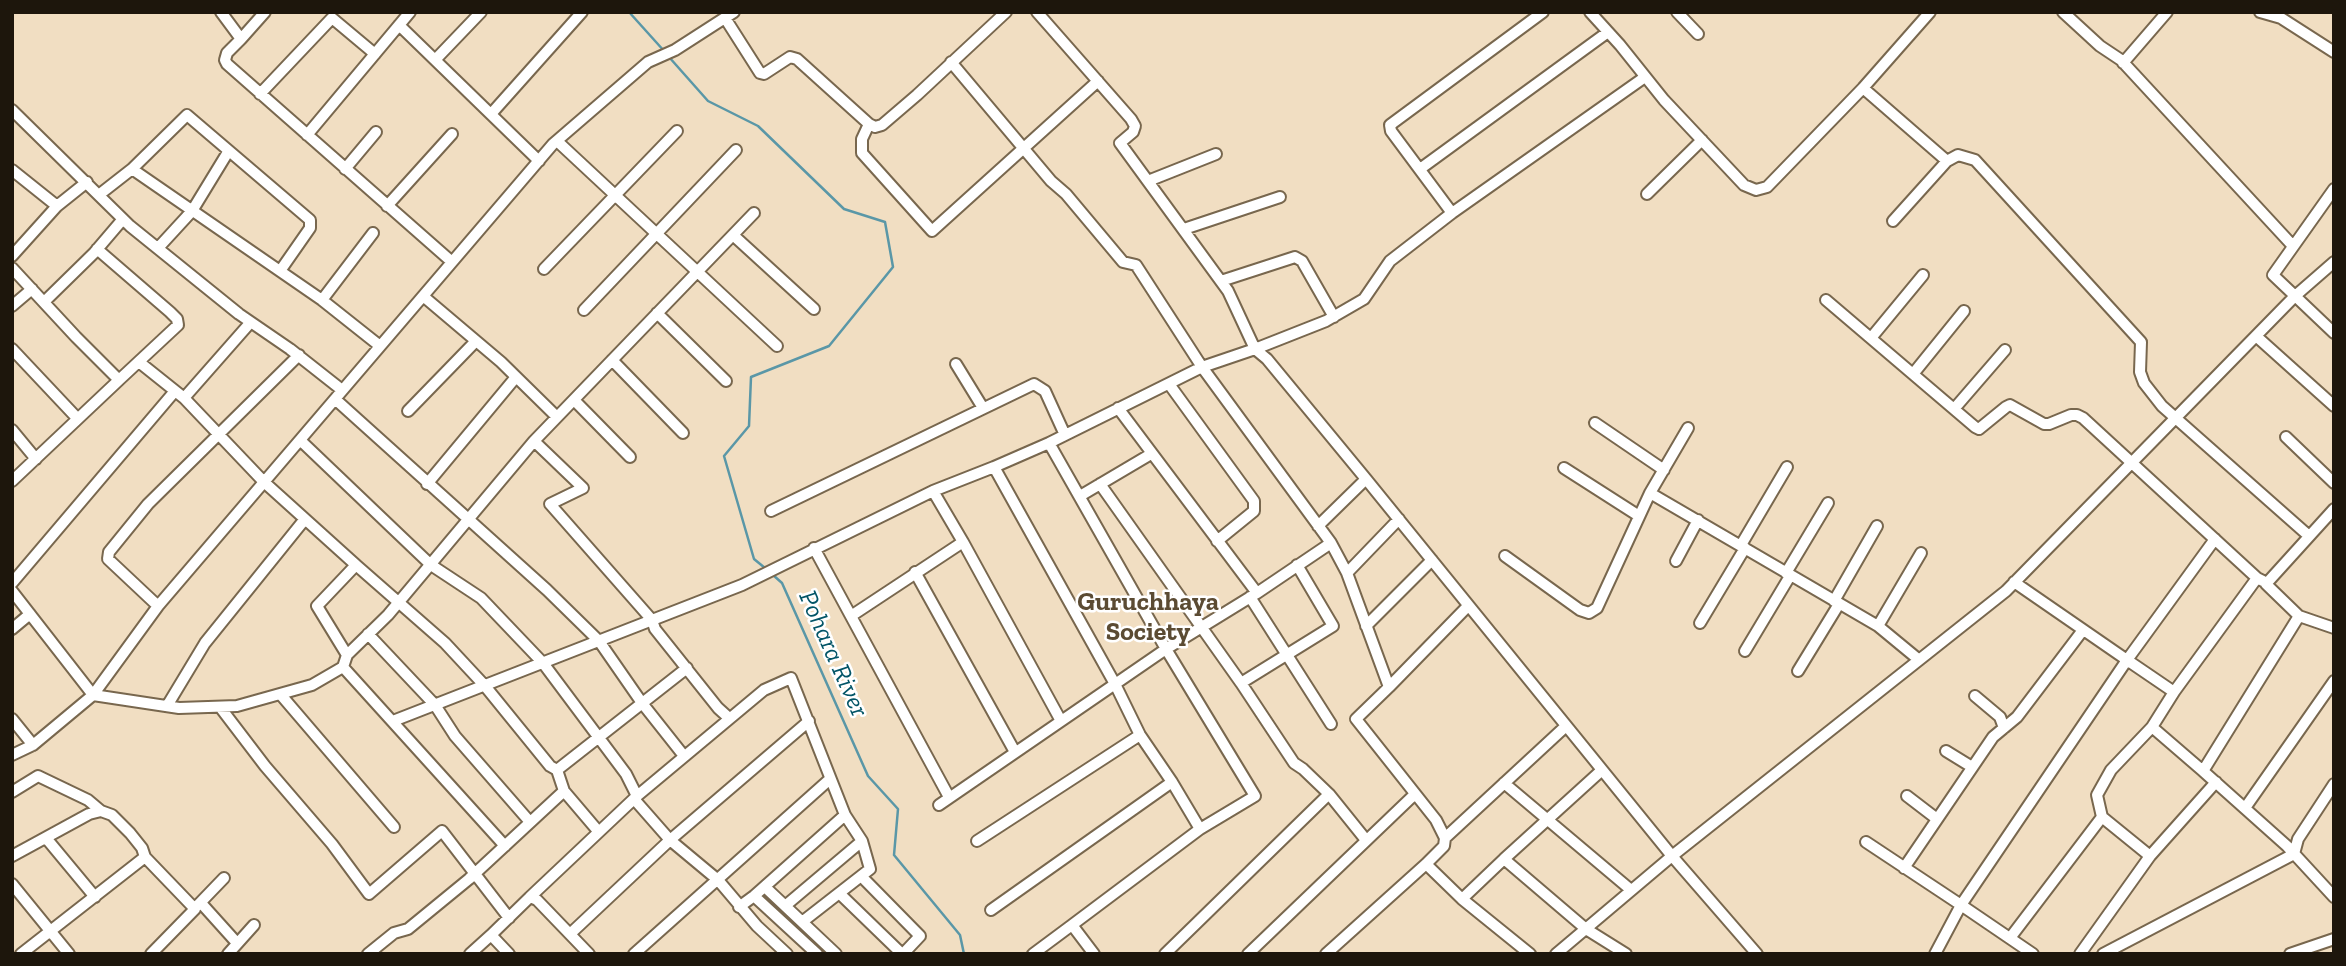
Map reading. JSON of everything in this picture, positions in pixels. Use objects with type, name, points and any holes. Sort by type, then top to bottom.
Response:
[{"type":"street","points":[[221,12],[241,39]]},
{"type":"street","points":[[265,12],[227,53],[225,60],[260,94],[452,262]]},
{"type":"street","points":[[307,135],[410,12]]},
{"type":"street","points":[[435,60],[481,12]]},
{"type":"street","points":[[491,114],[582,12]]},
{"type":"street","points":[[12,755],[33,745],[93,695],[158,606],[538,161],[557,141],[648,62],[675,50],[730,15],[760,73],[764,74],[790,57],[797,60],[875,127],[882,125],[1006,12]]},
{"type":"street","points":[[1037,12],[1135,126],[1133,132],[1120,143],[1228,291],[1255,349],[1267,359],[1672,856],[1757,954]]},
{"type":"street","points":[[1452,214],[1391,131],[1390,125],[1543,12]]},
{"type":"street","points":[[1590,12],[1644,77],[1750,190],[1763,189],[1863,88],[1930,12]]},
{"type":"street","points":[[1677,12],[1698,34]]},
{"type":"street","points":[[1685,21],[1694,12]]},
{"type":"street","points":[[2063,12],[2123,63],[2293,246]]},
{"type":"street","points":[[2123,63],[2168,12]]},
{"type":"street","points":[[2260,12],[2281,18],[2334,52]]},
{"type":"street","points":[[260,94],[332,18],[375,54]]},
{"type":"street","points":[[399,25],[538,161]]},
{"type":"street","points":[[1420,169],[1608,32]]},
{"type":"street","points":[[951,62],[1123,262],[1136,265],[1202,367],[1331,543],[1347,573],[1389,687]]},
{"type":"street","points":[[393,722],[742,585],[933,491],[1049,443],[1202,367],[1334,317],[1364,299],[1390,261],[1644,77]]},
{"type":"street","points":[[869,124],[862,139],[862,153],[932,231],[1098,81]]},
{"type":"street","points":[[1863,88],[1947,161]]},
{"type":"street","points":[[12,110],[123,219],[250,323],[299,355],[427,484],[547,590],[599,641],[642,703],[684,756]]},
{"type":"street","points":[[100,194],[132,169],[187,115],[310,220],[310,228],[280,271]]},
{"type":"street","points":[[544,269],[677,131]]},
{"type":"street","points":[[345,169],[376,132]]},
{"type":"street","points":[[387,206],[452,134]]},
{"type":"street","points":[[557,141],[777,346]]},
{"type":"street","points":[[1647,194],[1702,141]]},
{"type":"street","points":[[584,310],[736,150]]},
{"type":"street","points":[[158,248],[192,211],[228,152]]},
{"type":"street","points":[[1148,181],[1216,154]]},
{"type":"street","points":[[1893,221],[1947,161],[1958,155],[1975,160],[2141,342],[2140,372],[2144,383],[2175,418],[2309,536]]},
{"type":"street","points":[[132,169],[322,300],[380,346]]},
{"type":"street","points":[[12,170],[57,206]]},
{"type":"street","points":[[12,256],[57,206],[87,182]]},
{"type":"street","points":[[2334,189],[2273,275],[2334,333]]},
{"type":"street","points":[[1184,229],[1280,197]]},
{"type":"street","points":[[12,592],[93,695],[167,706],[220,707],[237,706],[312,685],[343,667],[347,655],[388,615],[534,441],[754,213]]},
{"type":"street","points":[[44,302],[123,219]]},
{"type":"street","points":[[322,300],[373,233]]},
{"type":"street","points":[[733,235],[814,309]]},
{"type":"street","points":[[12,481],[176,328],[177,319],[97,249]]},
{"type":"street","points":[[1221,281],[1294,257],[1302,261],[1334,317]]},
{"type":"street","points":[[1556,954],[1672,856],[2014,582],[2295,296],[2334,262]]},
{"type":"street","points":[[12,268],[119,380]]},
{"type":"street","points":[[1871,338],[1923,275]]},
{"type":"street","points":[[12,306],[32,289]]},
{"type":"street","points":[[423,296],[516,377],[557,417]]},
{"type":"street","points":[[1826,300],[1979,429],[2010,405],[2044,424],[2077,415],[2299,616],[2332,625]]},
{"type":"street","points":[[1913,374],[1964,311]]},
{"type":"street","points":[[657,313],[726,381]]},
{"type":"street","points":[[12,583],[180,395],[250,323]]},
{"type":"street","points":[[2256,336],[2334,407]]},
{"type":"street","points":[[408,411],[476,341]]},
{"type":"street","points":[[12,349],[77,418]]},
{"type":"street","points":[[1954,409],[2005,350]]},
{"type":"street","points":[[158,606],[108,559],[109,552],[148,504],[299,355]]},
{"type":"street","points":[[612,360],[683,433]]},
{"type":"street","points":[[139,362],[180,395],[264,482],[445,643],[485,685],[556,770],[564,790],[598,831]]},
{"type":"street","points":[[956,364],[983,408]]},
{"type":"street","points":[[427,484],[516,377]]},
{"type":"street","points":[[771,511],[1034,384],[1045,391],[1065,435]]},
{"type":"street","points":[[1169,384],[1254,501],[1254,511],[1217,541]]},
{"type":"street","points":[[574,400],[631,457]]},
{"type":"street","points":[[1118,408],[1217,541],[1331,724]]},
{"type":"street","points":[[1595,423],[1664,470]]},
{"type":"street","points":[[1505,556],[1580,610],[1589,613],[1597,608],[1650,493],[1688,428]]},
{"type":"street","points":[[12,430],[36,458]]},
{"type":"street","points":[[2286,437],[2334,483]]},
{"type":"street","points":[[300,440],[431,565],[481,598],[542,663],[626,774],[636,798],[670,841],[718,880],[739,907],[787,954]]},
{"type":"street","points":[[534,441],[583,488],[550,504],[652,620],[655,628],[718,708],[729,718]]},
{"type":"street","points":[[1033,954],[1200,829],[1255,796],[1166,649],[1049,443]]},
{"type":"street","points":[[1080,496],[1152,454]]},
{"type":"street","points":[[994,467],[1140,734],[1200,829]]},
{"type":"street","points":[[1700,623],[1787,467]]},
{"type":"street","points":[[1564,468],[1639,516]]},
{"type":"street","points":[[1318,526],[1366,479]]},
{"type":"street","points":[[1100,484],[1241,682],[1294,763],[1329,794],[1366,840]]},
{"type":"street","points":[[933,491],[1061,721]]},
{"type":"street","points":[[1650,493],[1878,626],[1918,659]]},
{"type":"street","points":[[1745,651],[1828,503]]},
{"type":"street","points":[[2150,856],[2102,817],[2097,795],[2111,770],[2152,727],[2174,692],[2262,581],[2334,509]]},
{"type":"street","points":[[167,706],[205,643],[305,519]]},
{"type":"street","points":[[1347,573],[1399,519]]},
{"type":"street","points":[[1676,561],[1698,520]]},
{"type":"street","points":[[1798,671],[1877,526]]},
{"type":"street","points":[[1935,954],[1961,905],[2127,660],[2215,539]]},
{"type":"street","points":[[851,616],[963,542]]},
{"type":"street","points":[[939,804],[1166,649],[1331,543]]},
{"type":"street","points":[[814,548],[949,797]]},
{"type":"street","points":[[1878,626],[1921,553]]},
{"type":"street","points":[[1366,625],[1432,560]]},
{"type":"street","points":[[347,655],[317,606],[356,565]]},
{"type":"street","points":[[1241,682],[1333,626],[1297,565]]},
{"type":"street","points":[[915,572],[1015,752]]},
{"type":"street","points":[[2014,582],[2174,692]]},
{"type":"street","points":[[1326,954],[1444,846],[1445,838],[1436,820],[1356,719],[1468,606]]},
{"type":"street","points":[[12,629],[30,614]]},
{"type":"street","points":[[2203,771],[2299,616]]},
{"type":"street","points":[[1904,868],[1993,737],[2017,717],[2083,630]]},
{"type":"street","points":[[368,634],[435,705],[455,736],[530,822]]},
{"type":"street","points":[[343,667],[505,846]]},
{"type":"street","points":[[556,770],[687,668]]},
{"type":"street","points":[[470,954],[598,831],[684,756],[764,690],[791,678],[845,815],[862,841],[870,869],[802,922]]},
{"type":"street","points":[[2245,808],[2334,681]]},
{"type":"street","points":[[281,695],[394,827]]},
{"type":"street","points":[[1975,696],[2000,717],[2004,728]]},
{"type":"street","points":[[220,707],[258,758],[332,844],[369,894],[442,831],[509,918]]},
{"type":"street","points":[[12,719],[33,745]]},
{"type":"street","points":[[570,934],[670,841],[809,721]]},
{"type":"street","points":[[1445,838],[1566,726]]},
{"type":"street","points":[[2152,727],[2245,808],[2294,854],[2334,897]]},
{"type":"street","points":[[977,842],[1140,734]]},
{"type":"street","points":[[1946,751],[1972,767]]},
{"type":"street","points":[[1462,899],[1602,770]]},
{"type":"street","points":[[12,792],[38,776],[112,815],[130,833],[145,857],[237,943]]},
{"type":"street","points":[[634,954],[831,779]]},
{"type":"street","points":[[991,910],[1172,782]]},
{"type":"street","points":[[2080,954],[2150,856],[2216,782]]},
{"type":"street","points":[[1504,783],[1631,890]]},
{"type":"street","points":[[2103,954],[2294,854],[2298,839],[2334,783]]},
{"type":"street","points":[[368,954],[394,933],[408,929],[505,846],[564,790]]},
{"type":"street","points":[[1165,954],[1329,794]]},
{"type":"street","points":[[1248,954],[1415,794]]},
{"type":"street","points":[[1907,796],[1937,819]]},
{"type":"street","points":[[12,856],[89,814],[101,811]]},
{"type":"street","points":[[739,907],[845,815]]},
{"type":"street","points":[[2007,954],[2013,941],[2102,817]]},
{"type":"street","points":[[46,838],[95,897]]},
{"type":"street","points":[[785,906],[862,841]]},
{"type":"street","points":[[1866,842],[2033,954]]},
{"type":"street","points":[[21,954],[145,857]]},
{"type":"street","points":[[1504,859],[1586,929],[1626,954]]},
{"type":"street","points":[[1426,863],[1462,899],[1530,954]]},
{"type":"street","points":[[839,893],[903,954],[920,936],[861,876]]},
{"type":"street","points":[[151,954],[224,878]]},
{"type":"street","points":[[12,884],[69,954]]},
{"type":"street","points":[[765,887],[836,954]]},
{"type":"street","points":[[754,896],[817,954]]},
{"type":"street","points":[[530,897],[537,900],[589,954]]},
{"type":"street","points":[[228,954],[254,925]]},
{"type":"street","points":[[1072,925],[1090,952]]},
{"type":"street","points":[[491,935],[509,954]]},
{"type":"street","points":[[2290,954],[2334,939]]},
{"type":"waterway","name":"Pohara River","points":[[629,12],[665,52]]},
{"type":"waterway","name":"Pohara River","points":[[669,57],[708,101],[758,126],[844,209],[885,222],[893,267],[829,346],[751,377],[749,426],[724,456],[754,559],[765,568]]},
{"type":"waterway","name":"Pohara River","points":[[773,575],[782,583],[868,776],[898,809],[894,855],[960,935],[964,954]]},
{"type":"district","name":"Guruchhaya Society","points":[[1148,618]]}]
